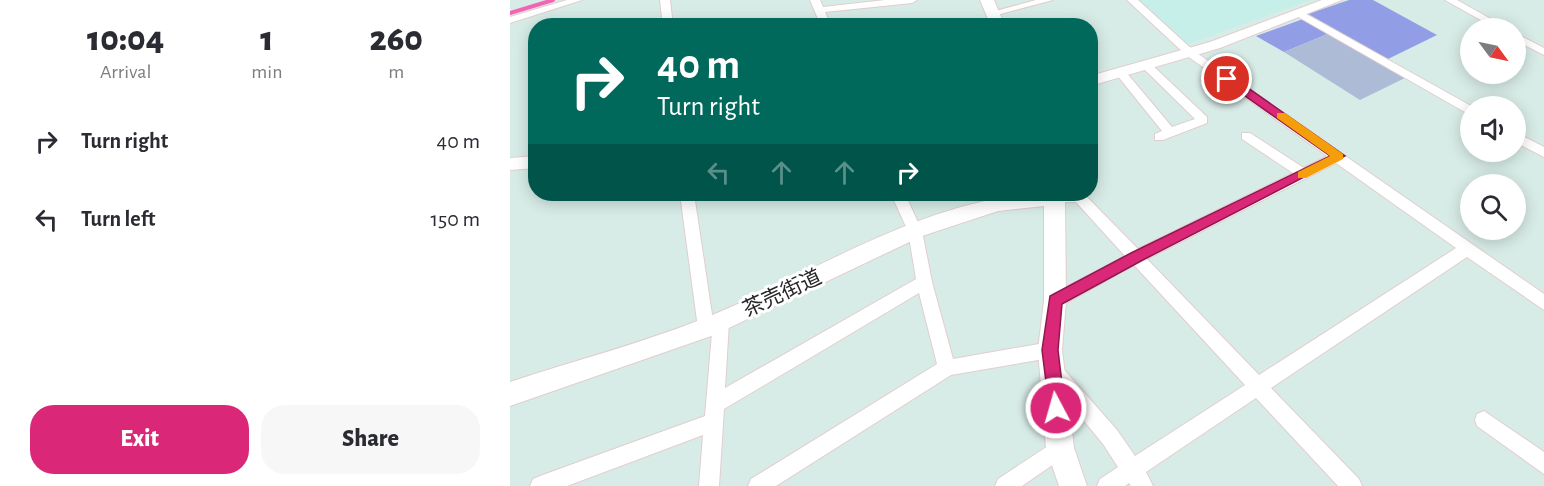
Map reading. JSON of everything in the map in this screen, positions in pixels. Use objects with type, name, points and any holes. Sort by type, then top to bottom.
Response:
[{"type":"street","points":[[510,20],[578,0]]},
{"type":"street","points":[[665,0],[667,18]]},
{"type":"street","points":[[817,5],[912,0]]},
{"type":"street","points":[[992,13],[1048,0]]},
{"type":"street","points":[[1132,0],[1190,53],[1339,156],[1544,303]]},
{"type":"street","points":[[1098,79],[1190,53],[1335,0]]},
{"type":"street","points":[[1450,0],[1483,18]]},
{"type":"street","points":[[1299,13],[1460,105]]},
{"type":"street","points":[[1526,42],[1544,52]]},
{"type":"street","points":[[1121,73],[1164,135],[1203,120],[1147,66]]},
{"type":"street","points":[[1245,136],[1303,174]]},
{"type":"street","points":[[1526,142],[1544,153]]},
{"type":"street","points":[[1055,301],[1136,257],[1339,156]]},
{"type":"street","points":[[510,164],[528,163]]},
{"type":"street","points":[[688,201],[714,325],[715,413],[710,486]]},
{"type":"street","points":[[901,201],[915,231],[924,282],[947,368]]},
{"type":"street","name":"茶売街道","points":[[510,394],[714,325],[915,231],[997,204],[1018,201]]},
{"type":"street","points":[[1054,201],[1055,301],[1051,360],[1060,447],[1073,486]]},
{"type":"street","points":[[1083,201],[1352,486]]},
{"type":"street","points":[[1107,486],[1468,248]]},
{"type":"street","points":[[540,486],[715,413],[924,282]]},
{"type":"street","points":[[758,486],[947,368],[1051,360]]},
{"type":"street","points":[[1051,360],[1110,437],[1143,486]]},
{"type":"street","points":[[1484,420],[1544,464]]},
{"type":"street","points":[[1005,486],[1060,447]]},
{"type":"shaded area","points":[[1137,0],[1310,0],[1185,45]]},
{"type":"shaded area","points":[[1349,0],[1373,0],[1437,35],[1388,59],[1308,14]]},
{"type":"shaded area","points":[[1303,19],[1330,33],[1284,52],[1256,36]]},
{"type":"shaded area","points":[[1330,33],[1407,77],[1360,100],[1284,52]]},
{"type":"waterway","points":[[510,13],[553,0]]},
{"type":"slow traffic","points":[[1281,116],[1339,156],[1302,175]]},
{"type":"route","points":[[1056,408],[1050,350],[1055,301],[1136,257],[1339,156],[1227,79]]}]
